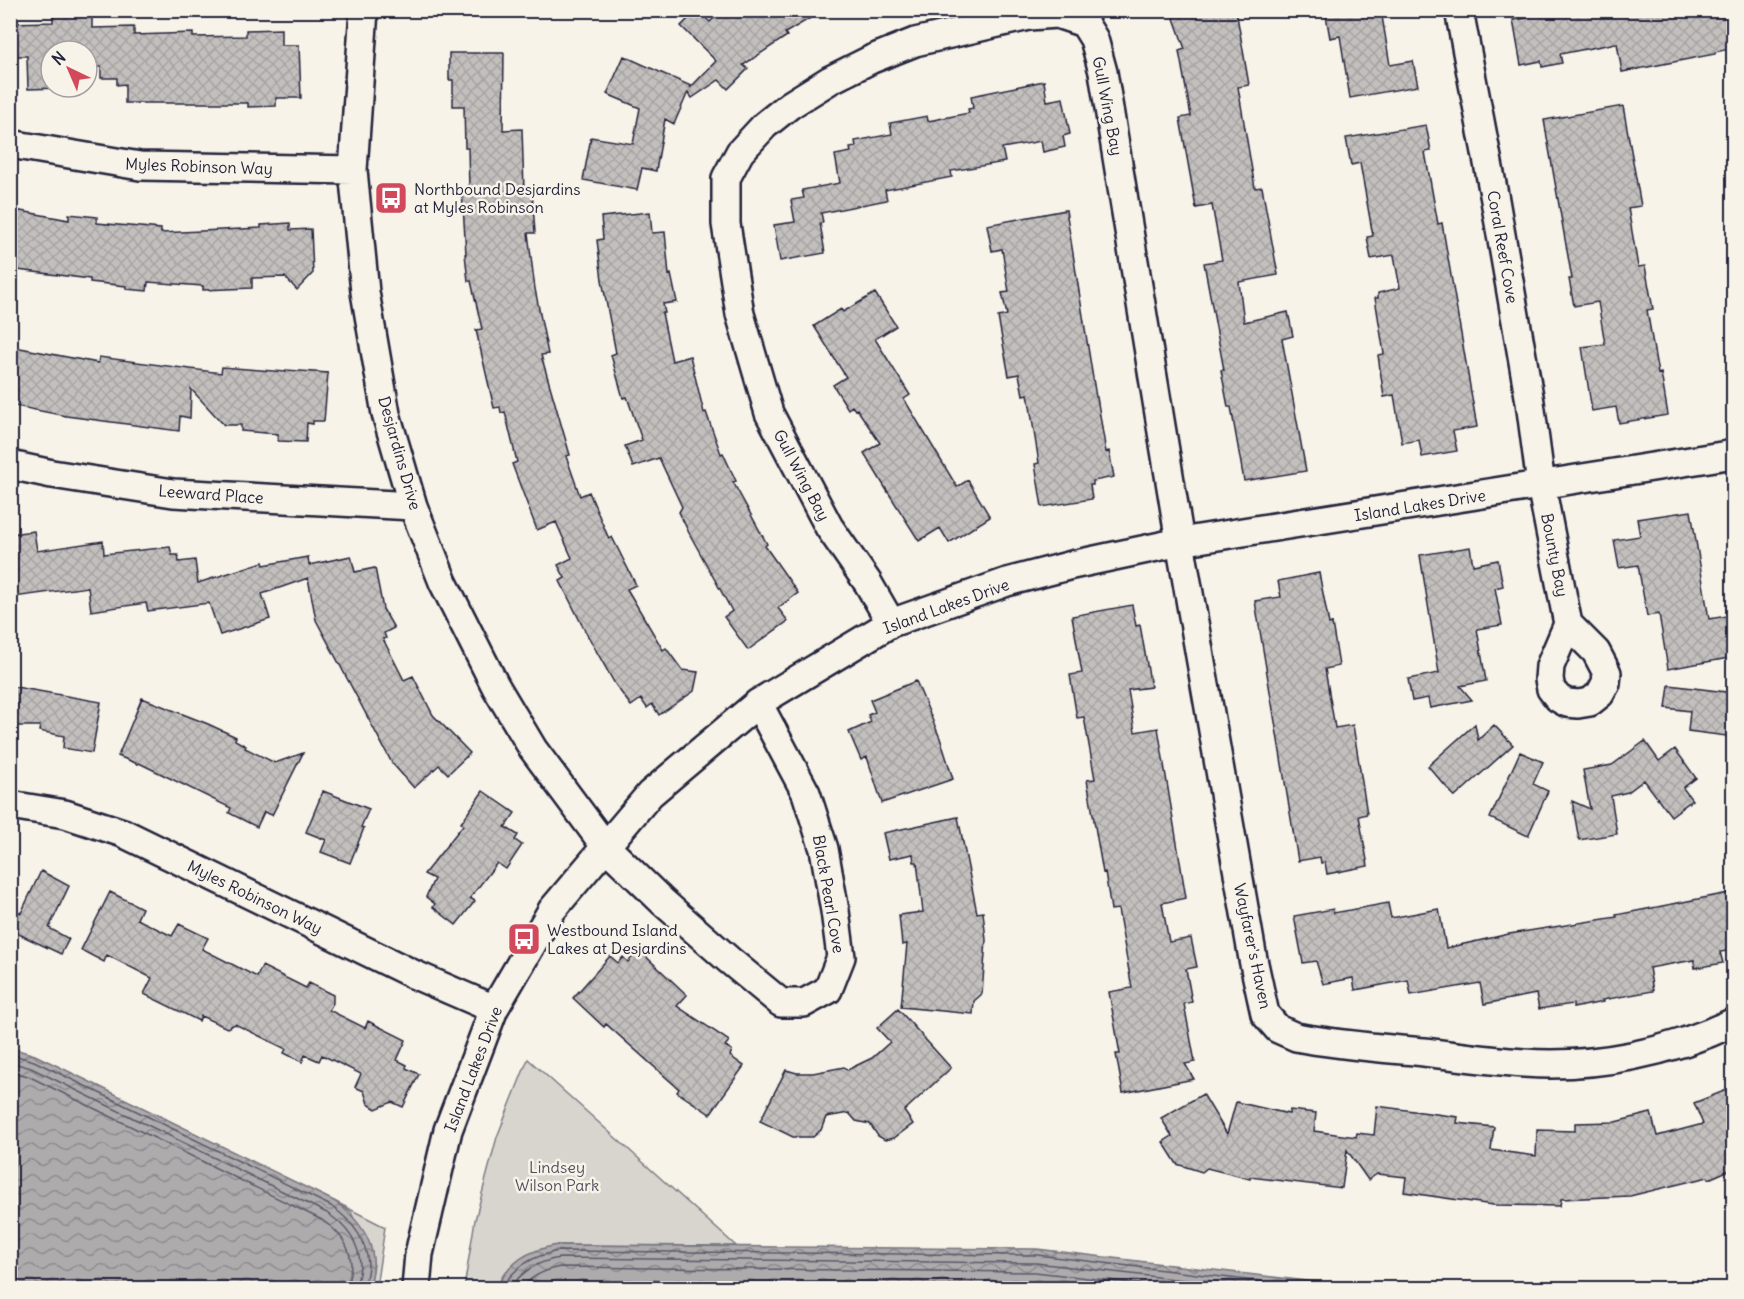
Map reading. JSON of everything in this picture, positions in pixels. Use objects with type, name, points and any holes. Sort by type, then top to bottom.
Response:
[{"type":"street","name":"Desjardins Drive","points":[[364,10],[353,170],[365,292],[386,414],[413,506],[443,582],[496,687],[533,749],[605,846]]},
{"type":"street","name":"Coral Reef Cove","points":[[1459,10],[1530,402],[1541,485]]},
{"type":"street","name":"Gull Wing Bay","points":[[891,623],[868,583],[830,527],[769,413],[740,314],[726,224],[726,178],[740,152],[765,125],[790,105],[830,80],[872,59],[915,42],[1029,16],[1057,14],[1084,23],[1094,39],[1103,72],[1180,542]]},
{"type":"street","name":"Myles Robinson Way","points":[[10,144],[140,166],[353,170]]},
{"type":"street","name":"Island Lakes Drive","points":[[416,1288],[419,1254],[448,1130],[494,1009],[552,910],[605,846],[650,794],[758,703],[891,623],[1007,582],[1084,562],[1180,542],[1734,454]]},
{"type":"street","name":"Leeward Place","points":[[10,465],[173,493],[413,506]]},
{"type":"street","name":"Bounty Bay","points":[[1541,485],[1568,624]]},
{"type":"street","name":"Wayfarer's Haven","points":[[1180,542],[1253,959],[1265,1014],[1278,1029],[1296,1037],[1317,1041],[1525,1064],[1571,1064],[1626,1057],[1669,1047],[1706,1035],[1734,1022]]},
{"type":"street","name":"Black Pearl Cove","points":[[605,846],[688,924],[781,1003],[804,1003],[828,990],[841,957],[824,849],[807,793],[758,703]]},
{"type":"street","name":"Myles Robinson Way","points":[[10,805],[65,814],[123,833],[413,974],[494,1009]]},
{"type":"green space","name":"Lindsey Wilson Park","points":[[528,1059],[736,1246],[557,1245],[505,1272],[496,1288],[464,1288],[475,1220],[497,1137]]},
{"type":"green space","points":[[334,1201],[385,1227],[376,1288],[369,1288],[374,1265],[351,1212]]},
{"type":"water","points":[[11,1048],[35,1055],[334,1201],[354,1218],[368,1238],[373,1262],[369,1288],[11,1288]]},
{"type":"water","points":[[557,1245],[1037,1249],[1365,1288],[496,1288],[514,1264],[528,1254]]},
{"type":"building","points":[[53,10],[92,10],[92,28],[134,27],[134,35],[193,33],[193,37],[246,36],[246,30],[281,29],[281,45],[299,45],[301,98],[276,98],[276,106],[248,107],[248,103],[125,103],[125,84],[117,85],[117,78],[101,78],[99,39],[39,39],[39,89],[28,89],[27,56],[10,56],[10,23],[53,22]]},
{"type":"building","points":[[697,10],[710,22],[722,10],[824,10],[785,33],[787,36],[743,65],[748,69],[728,89],[719,80],[692,98],[688,92],[674,124],[665,119],[656,171],[642,168],[637,190],[583,180],[591,137],[633,144],[640,108],[607,94],[624,56],[691,86],[690,88],[716,61],[681,26]]},
{"type":"building","points":[[1171,10],[1236,10],[1249,85],[1238,87],[1255,188],[1262,187],[1278,275],[1239,282],[1244,322],[1288,312],[1293,336],[1282,339],[1306,471],[1244,481],[1231,407],[1228,407],[1221,370],[1224,370],[1204,263],[1222,260],[1212,205],[1196,208],[1180,118],[1191,116],[1179,51],[1185,49]]},
{"type":"building","points":[[1325,10],[1381,10],[1390,65],[1413,61],[1418,86],[1350,98],[1340,36],[1330,38]]},
{"type":"building","points":[[1526,10],[1734,10],[1734,48],[1715,52],[1715,54],[1622,72],[1617,43],[1560,54],[1562,63],[1542,67],[1541,61],[1521,65],[1513,20],[1527,18]]},
{"type":"building","points":[[449,53],[504,53],[503,130],[522,129],[524,191],[532,191],[535,233],[528,233],[535,289],[548,354],[541,355],[570,455],[566,456],[580,496],[589,492],[609,539],[612,537],[636,585],[627,589],[663,650],[666,648],[682,670],[698,672],[694,691],[659,715],[652,704],[647,708],[641,699],[631,706],[615,684],[585,631],[560,581],[565,578],[558,565],[572,558],[556,522],[537,530],[512,464],[517,462],[505,412],[501,413],[500,407],[494,408],[476,330],[482,329],[471,281],[468,281],[462,190],[469,189],[468,148],[465,148],[464,106],[453,106],[453,80],[449,80]]},
{"type":"building","points":[[1044,81],[1047,101],[1063,98],[1070,134],[1063,136],[1065,147],[1043,152],[1041,141],[1002,148],[1005,162],[951,171],[952,177],[885,190],[887,200],[821,213],[823,222],[820,223],[825,253],[780,261],[774,225],[795,222],[791,200],[804,198],[802,190],[840,183],[835,155],[851,152],[850,148],[856,147],[855,141],[892,134],[890,123],[927,116],[928,121],[969,113],[968,109],[973,108],[971,96]]},
{"type":"building","points":[[1623,106],[1641,206],[1628,208],[1638,267],[1645,266],[1653,309],[1647,310],[1668,415],[1619,423],[1616,407],[1592,411],[1582,347],[1605,344],[1598,302],[1574,306],[1569,279],[1572,279],[1544,120]]},
{"type":"building","points":[[1426,125],[1431,151],[1425,152],[1438,224],[1442,223],[1477,427],[1453,431],[1457,451],[1422,457],[1419,440],[1402,443],[1394,395],[1384,397],[1378,355],[1384,354],[1375,298],[1378,298],[1378,293],[1400,288],[1394,255],[1371,259],[1367,237],[1373,236],[1360,163],[1351,165],[1346,138]]},
{"type":"building","points":[[10,209],[69,220],[69,214],[97,217],[97,223],[161,229],[161,233],[261,228],[261,225],[290,223],[290,230],[311,229],[313,273],[297,290],[285,277],[252,278],[252,288],[203,290],[203,286],[148,282],[147,291],[90,282],[90,279],[10,269]]},
{"type":"building","points":[[1066,210],[1096,397],[1106,452],[1109,451],[1114,477],[1093,481],[1093,485],[1090,485],[1092,499],[1042,507],[1035,464],[1039,463],[1028,394],[1023,395],[1019,374],[1009,376],[998,317],[1007,315],[1002,293],[1009,292],[1002,249],[992,251],[987,225]]},
{"type":"building","points":[[650,212],[652,233],[665,232],[669,275],[671,274],[677,302],[663,304],[665,313],[662,313],[672,361],[690,356],[704,413],[706,412],[721,454],[723,453],[736,481],[733,482],[767,544],[765,546],[798,593],[778,608],[788,621],[748,650],[724,617],[732,611],[689,533],[679,512],[682,507],[659,458],[633,467],[625,446],[642,440],[627,397],[623,398],[611,355],[616,353],[597,240],[603,239],[601,217]]},
{"type":"building","points":[[875,293],[896,326],[875,339],[910,395],[904,399],[957,487],[968,480],[990,517],[949,543],[940,528],[919,541],[886,489],[864,453],[880,443],[857,409],[855,410],[852,406],[848,409],[833,385],[846,377],[814,326],[841,309],[843,312]]},
{"type":"building","points":[[10,346],[98,363],[99,357],[221,373],[222,367],[328,373],[324,421],[307,423],[306,442],[278,441],[278,434],[241,431],[241,425],[224,425],[191,389],[190,418],[180,416],[179,431],[66,416],[10,405]]},
{"type":"building","points":[[1691,511],[1709,619],[1734,615],[1734,657],[1668,669],[1659,614],[1647,616],[1638,565],[1619,568],[1614,540],[1640,536],[1637,519]]},
{"type":"building","points":[[34,531],[37,551],[103,541],[104,554],[170,547],[172,555],[178,555],[179,562],[195,560],[198,583],[263,562],[264,565],[308,557],[309,565],[351,556],[355,572],[375,568],[383,609],[394,628],[384,633],[386,638],[383,639],[404,680],[413,676],[433,715],[470,753],[448,774],[439,765],[414,788],[392,763],[316,620],[308,578],[262,594],[270,619],[220,635],[209,603],[148,611],[146,603],[91,611],[88,587],[14,597],[10,572],[10,534]]},
{"type":"building","points":[[1470,547],[1473,565],[1498,560],[1503,586],[1495,588],[1502,625],[1477,629],[1486,681],[1460,686],[1472,700],[1430,708],[1428,698],[1412,701],[1408,679],[1439,673],[1420,555]]},
{"type":"building","points":[[1319,573],[1329,624],[1332,623],[1339,666],[1325,669],[1335,728],[1353,725],[1367,814],[1359,816],[1368,866],[1327,874],[1325,862],[1321,863],[1320,857],[1298,861],[1255,601],[1281,597],[1278,581]]},
{"type":"building","points":[[1132,605],[1136,626],[1140,625],[1151,687],[1128,690],[1135,732],[1158,728],[1186,898],[1162,903],[1169,942],[1191,938],[1197,967],[1186,969],[1192,1002],[1184,1004],[1195,1062],[1185,1064],[1194,1079],[1123,1093],[1116,1054],[1120,1054],[1109,992],[1132,988],[1118,909],[1111,910],[1105,872],[1103,873],[1087,780],[1095,779],[1084,717],[1077,718],[1070,675],[1082,673],[1072,616]]},
{"type":"building","points":[[916,681],[940,738],[953,779],[882,803],[867,757],[861,760],[849,732],[871,722],[868,715],[875,712],[870,700]]},
{"type":"building","points":[[1669,685],[1734,693],[1734,737],[1688,731],[1690,711],[1666,708]]},
{"type":"building","points":[[10,686],[101,702],[92,753],[63,748],[64,736],[39,731],[40,726],[10,726]]},
{"type":"building","points":[[142,698],[236,737],[235,740],[246,746],[245,748],[275,763],[303,753],[272,815],[264,812],[257,827],[229,813],[231,808],[139,763],[118,756]]},
{"type":"building","points":[[1475,724],[1478,740],[1494,725],[1513,745],[1455,797],[1428,766]]},
{"type":"building","points":[[1645,741],[1659,761],[1675,749],[1696,778],[1683,788],[1692,800],[1671,816],[1644,780],[1628,792],[1611,796],[1617,834],[1579,840],[1572,801],[1590,809],[1583,770],[1612,765]]},
{"type":"building","points":[[1520,752],[1543,762],[1533,784],[1548,791],[1528,836],[1490,818]]},
{"type":"building","points":[[323,791],[369,809],[350,863],[321,852],[326,840],[306,832]]},
{"type":"building","points":[[483,791],[515,813],[505,827],[518,835],[515,840],[522,845],[506,869],[497,863],[470,898],[475,901],[456,925],[433,907],[435,904],[426,897],[434,879],[424,874],[463,825],[461,823]]},
{"type":"building","points":[[958,817],[977,913],[983,912],[986,940],[982,994],[974,1001],[973,1014],[901,1007],[907,944],[902,945],[899,915],[923,912],[917,862],[914,862],[913,854],[889,859],[883,833]]},
{"type":"building","points":[[41,871],[69,886],[49,928],[69,939],[61,954],[10,930],[10,907],[21,913]]},
{"type":"building","points":[[110,892],[142,908],[137,919],[172,936],[179,924],[208,938],[202,949],[257,977],[262,966],[306,988],[309,983],[333,995],[333,1003],[329,1010],[365,1028],[368,1021],[406,1040],[397,1060],[407,1065],[406,1068],[419,1074],[403,1107],[392,1102],[376,1109],[368,1104],[364,1091],[355,1087],[361,1074],[322,1055],[319,1061],[305,1055],[302,1062],[284,1053],[286,1049],[235,1024],[227,1028],[201,1016],[199,1021],[144,994],[152,978],[107,955],[104,962],[81,950]]},
{"type":"building","points":[[1734,892],[1734,950],[1720,952],[1723,963],[1695,968],[1694,960],[1649,968],[1653,991],[1573,1008],[1573,1004],[1539,1009],[1536,994],[1484,1004],[1480,983],[1411,995],[1408,980],[1355,990],[1353,978],[1323,984],[1316,961],[1303,963],[1294,916],[1333,909],[1334,913],[1388,903],[1391,918],[1439,909],[1446,948],[1509,934],[1617,917],[1616,915]]},
{"type":"building","points":[[639,950],[687,995],[677,1006],[729,1041],[725,1046],[732,1050],[730,1056],[744,1066],[710,1114],[677,1092],[679,1089],[606,1024],[604,1027],[573,998],[610,956],[618,963],[623,957],[628,962]]},
{"type":"building","points":[[898,1009],[951,1068],[904,1111],[913,1124],[894,1138],[885,1140],[878,1136],[870,1124],[856,1121],[849,1113],[826,1117],[821,1130],[813,1137],[793,1137],[760,1121],[786,1070],[813,1073],[844,1067],[847,1070],[872,1058],[890,1042],[877,1028]]},
{"type":"building","points":[[1734,1087],[1734,1168],[1709,1179],[1708,1177],[1630,1196],[1561,1199],[1560,1206],[1493,1205],[1404,1192],[1406,1177],[1377,1174],[1368,1180],[1347,1150],[1342,1188],[1250,1177],[1250,1179],[1207,1168],[1202,1172],[1177,1164],[1163,1142],[1172,1136],[1161,1118],[1203,1094],[1227,1134],[1236,1102],[1289,1114],[1290,1110],[1316,1113],[1314,1131],[1356,1137],[1357,1133],[1374,1135],[1377,1106],[1458,1117],[1457,1123],[1494,1127],[1491,1150],[1536,1156],[1537,1130],[1575,1131],[1575,1123],[1615,1122],[1651,1113],[1657,1136],[1703,1124],[1694,1103]]},
{"type":"place","name":"Northbound Desjardins at Myles Robinson","points":[[391,198]]},
{"type":"place","name":"Westbound Island Lakes at Desjardins","points":[[524,939]]}]
